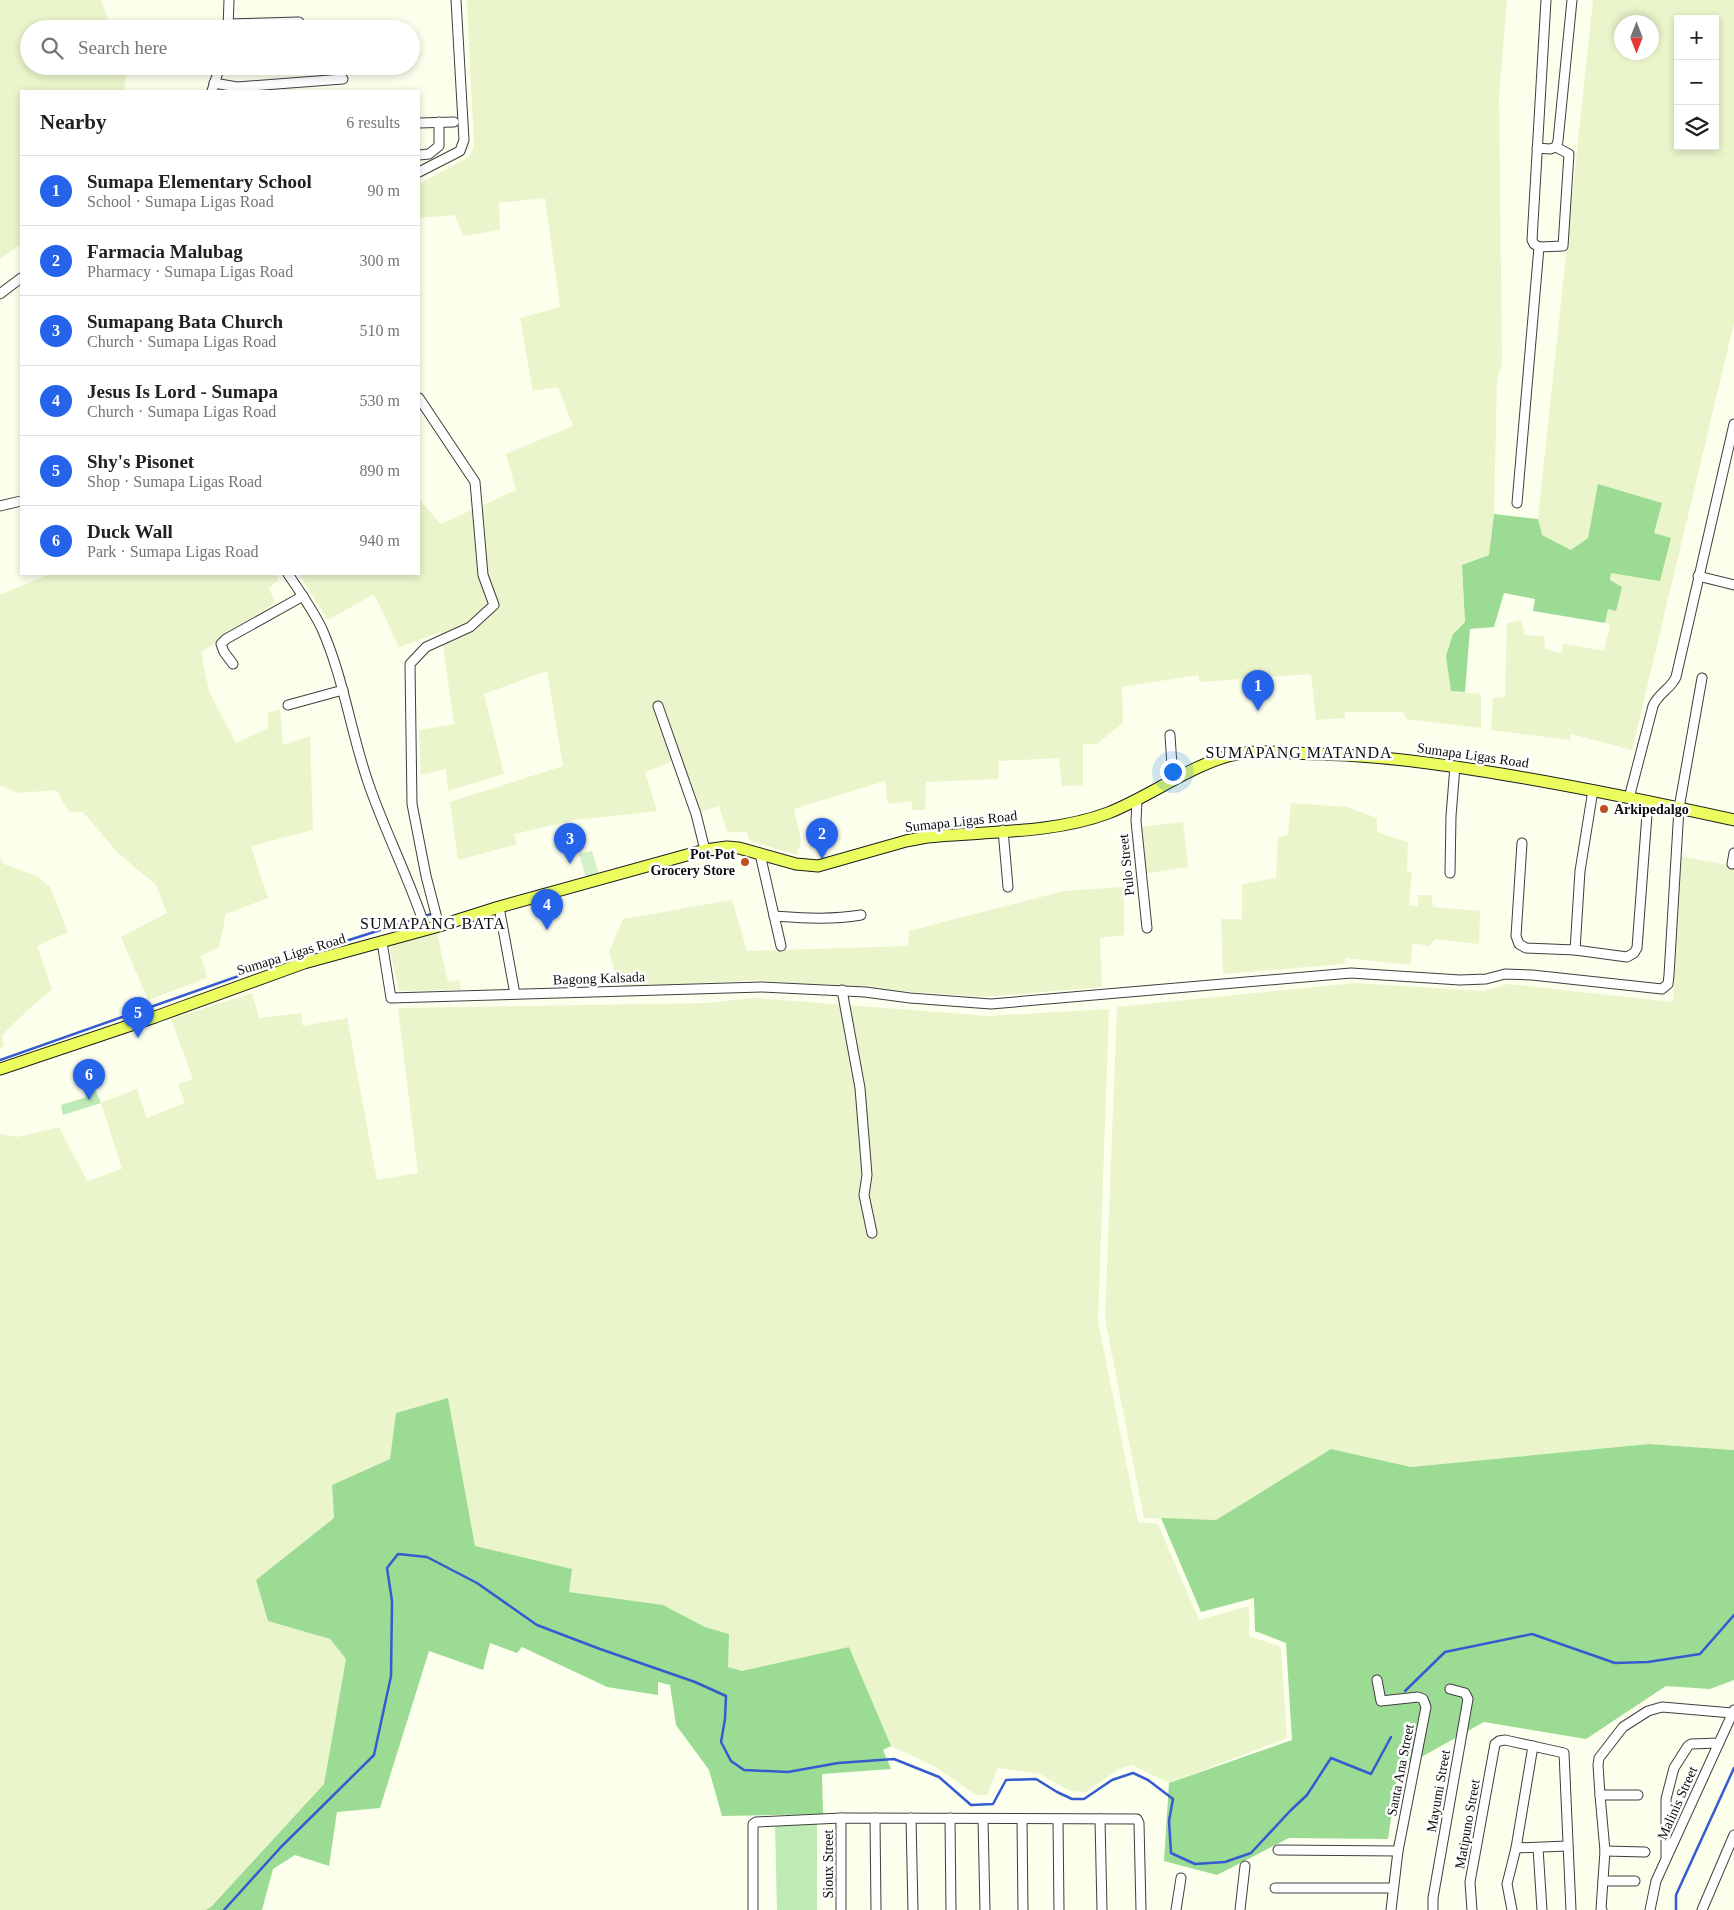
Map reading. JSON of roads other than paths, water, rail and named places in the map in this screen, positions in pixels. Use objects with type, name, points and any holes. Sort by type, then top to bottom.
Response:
[{"type":"main road","name":"Sumapa Ligas Road","points":[[0,1069],[155,1017],[264,976],[440,926],[499,906],[705,850],[727,847],[739,848],[796,864],[818,866],[906,841],[942,835],[1059,826],[1081,822],[1109,813],[1228,756],[1259,753],[1349,754],[1456,766],[1593,790],[1734,820]]},
{"type":"street","points":[[228,20],[229,0]]},
{"type":"street","points":[[420,171],[460,151],[464,140],[456,0]]},
{"type":"street","points":[[1537,148],[1550,149],[1556,147],[1569,154],[1563,246],[1538,247],[1532,240],[1537,148],[1546,0]]},
{"type":"street","points":[[1556,147],[1572,0]]},
{"type":"street","points":[[217,75],[213,87],[343,79]]},
{"type":"street","points":[[420,154],[429,154],[439,146],[439,122]]},
{"type":"street","points":[[420,123],[454,122]]},
{"type":"street","points":[[1517,502],[1538,247]]},
{"type":"street","points":[[0,294],[20,279]]},
{"type":"street","points":[[420,400],[475,482],[483,575],[494,604],[470,627],[426,647],[410,664],[412,804],[426,876],[440,926]]},
{"type":"street","points":[[1629,798],[1653,706],[1657,698],[1672,686],[1676,676],[1734,424]]},
{"type":"street","points":[[0,506],[20,501]]},
{"type":"street","points":[[289,575],[322,630],[343,690],[368,784],[406,875],[426,930]]},
{"type":"street","points":[[1698,576],[1734,585]]},
{"type":"street","points":[[233,664],[224,652],[221,644],[226,639],[303,596]]},
{"type":"street","points":[[1679,808],[1702,678]]},
{"type":"street","points":[[288,705],[343,690]]},
{"type":"street","points":[[658,706],[696,814],[705,850]]},
{"type":"street","points":[[1170,735],[1173,782]]},
{"type":"street","points":[[1450,873],[1451,816],[1456,766]]},
{"type":"street","points":[[1575,950],[1580,871],[1593,790]]},
{"type":"street","name":"Pulo Street","points":[[1137,800],[1136,821],[1147,928]]},
{"type":"street","points":[[1522,843],[1516,936],[1518,944],[1526,948],[1575,950],[1627,957],[1634,953],[1637,948],[1648,801]]},
{"type":"street","name":"Bagong Kalsada","points":[[382,942],[391,998],[762,986],[842,990],[910,998],[991,1004],[1351,974],[1460,980],[1486,979],[1505,974],[1532,975],[1662,989],[1668,984],[1669,975],[1679,808]]},
{"type":"street","points":[[1003,830],[1008,887]]},
{"type":"street","points":[[1732,864],[1734,853]]},
{"type":"street","points":[[760,854],[781,946]]},
{"type":"street","points":[[499,906],[515,994]]},
{"type":"street","points":[[774,916],[818,919],[861,915]]},
{"type":"street","points":[[842,990],[860,1088],[867,1175],[864,1195],[872,1233]]},
{"type":"street","name":"Santa Ana Street","points":[[1377,1680],[1381,1700],[1418,1698],[1425,1703],[1424,1719],[1398,1851],[1391,1910]]},
{"type":"street","name":"Mayumi Street","points":[[1433,1910],[1433,1898],[1468,1698],[1465,1693],[1450,1689]]},
{"type":"street","points":[[1602,1910],[1605,1851],[1599,1758],[1624,1727],[1648,1711],[1662,1707],[1733,1711]]},
{"type":"street","name":"Malinis Street","points":[[1650,1910],[1656,1882],[1733,1711]]},
{"type":"street","name":"Matipuno Street","points":[[1472,1910],[1470,1882],[1495,1744],[1505,1740],[1533,1746]]},
{"type":"street","points":[[1666,1861],[1665,1804],[1674,1768],[1691,1744],[1719,1743]]},
{"type":"street","points":[[1512,1910],[1507,1884],[1516,1848],[1533,1746],[1564,1753],[1571,1910]]},
{"type":"street","points":[[1600,1795],[1638,1795]]},
{"type":"street","points":[[753,1910],[752,1827],[756,1822],[841,1818],[1133,1818],[1139,1823],[1141,1910]]},
{"type":"street","name":"Sioux Street","points":[[841,1818],[842,1910]]},
{"type":"street","points":[[875,1818],[876,1910]]},
{"type":"street","points":[[912,1818],[912,1910]]},
{"type":"street","points":[[950,1818],[951,1910]]},
{"type":"street","points":[[983,1818],[985,1910]]},
{"type":"street","points":[[1022,1819],[1023,1910]]},
{"type":"street","points":[[1058,1819],[1059,1910]]},
{"type":"street","points":[[1100,1819],[1102,1910]]},
{"type":"street","points":[[1702,1910],[1734,1835]]},
{"type":"street","points":[[1516,1848],[1567,1846]]},
{"type":"street","points":[[1538,1848],[1542,1910]]},
{"type":"street","points":[[1278,1850],[1398,1851]]},
{"type":"street","points":[[1605,1851],[1644,1852]]},
{"type":"street","points":[[1240,1910],[1245,1866]]},
{"type":"street","points":[[1176,1910],[1181,1878]]},
{"type":"street","points":[[1603,1881],[1634,1881]]},
{"type":"street","points":[[1275,1888],[1393,1888]]},
{"type":"waterway","points":[[0,1060],[267,966],[434,913]]},
{"type":"waterway","points":[[224,1910],[281,1847],[374,1755],[391,1676],[392,1601],[387,1568],[398,1554],[427,1557],[477,1583],[537,1625],[695,1682],[726,1696],[721,1742],[731,1761],[744,1770],[788,1772],[838,1763],[894,1759],[939,1777],[971,1805],[993,1804],[1006,1780],[1036,1779],[1072,1799],[1084,1799],[1112,1780],[1133,1773],[1148,1780],[1173,1799],[1169,1821],[1171,1853],[1195,1864],[1225,1862],[1251,1853],[1307,1795],[1331,1758],[1371,1774],[1391,1737]]},
{"type":"waterway","points":[[1405,1691],[1445,1652],[1532,1634],[1615,1663],[1648,1662],[1700,1654],[1734,1615]]},
{"type":"waterway","points":[[1676,1910],[1676,1895],[1734,1768]]},
{"type":"place","name":"Sumapa Elementary School","points":[[1258,711]]},
{"type":"place","name":"Arkipedalgo","points":[[1604,809]]},
{"type":"place","name":"Farmacia Malubag","points":[[822,859]]},
{"type":"place","name":"Pot-Pot Grocery Store","points":[[745,862]]},
{"type":"place","name":"Sumapang Bata Church","points":[[570,864]]},
{"type":"place","name":"Jesus Is Lord - Sumapa","points":[[547,930]]},
{"type":"place","name":"Shy's Pisonet","points":[[138,1038]]},
{"type":"place","name":"Duck Wall","points":[[89,1100]]},
{"type":"district","name":"SUMAPANG MATANDA","points":[[1299,752]]},
{"type":"district","name":"SUMAPANG BATA","points":[[433,923]]}]
